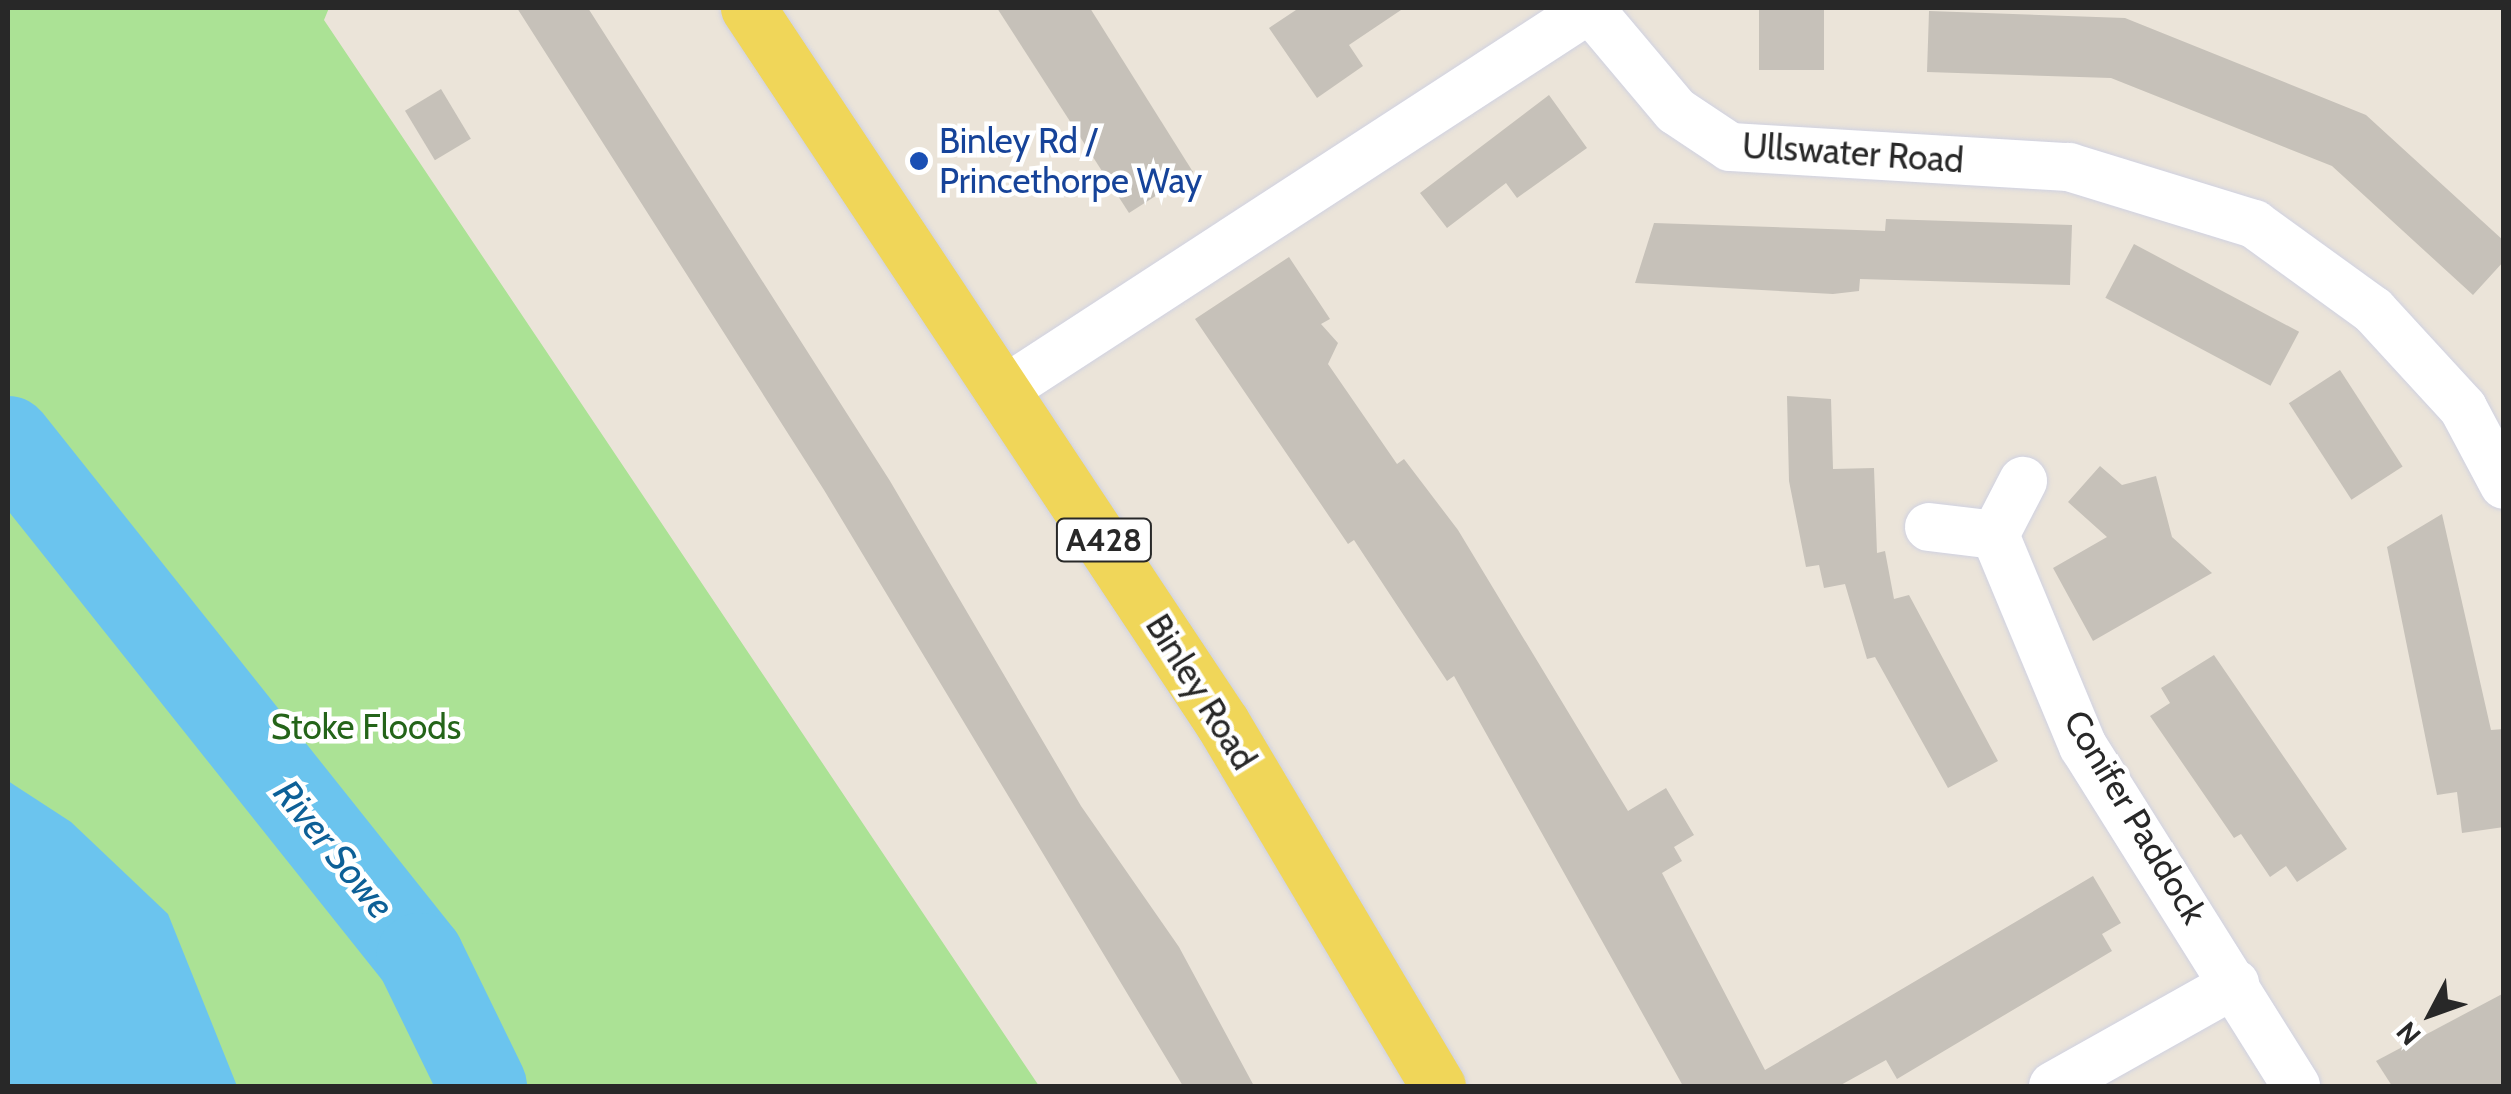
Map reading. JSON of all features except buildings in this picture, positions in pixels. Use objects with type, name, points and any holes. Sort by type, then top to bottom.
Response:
[{"type":"main road","name":"Binley Road","points":[[748,8],[1006,388],[1223,724],[1438,1086]]},
{"type":"street","name":"Ullswater Road","points":[[1006,388],[1591,8],[1676,111],[1730,147],[2069,167],[2254,224],[2373,310],[2463,408],[2504,485]]},
{"type":"street","points":[[1929,527],[1996,535],[2023,482]]},
{"type":"street","name":"Conifer Paddock","points":[[1996,535],[2083,746],[2296,1086]]},
{"type":"street","points":[[2052,1086],[2235,984]]},
{"type":"green space","name":"Stoke Floods","points":[[8,8],[329,8],[324,20],[1039,1086],[8,1086]]},
{"type":"water","points":[[8,781],[71,822],[168,914],[237,1086],[8,1086]]},
{"type":"waterway","name":"River Sowe","points":[[8,440],[420,957],[483,1086]]},
{"type":"place","name":"Binley Rd / Princethorpe Way","points":[[919,161]]}]
